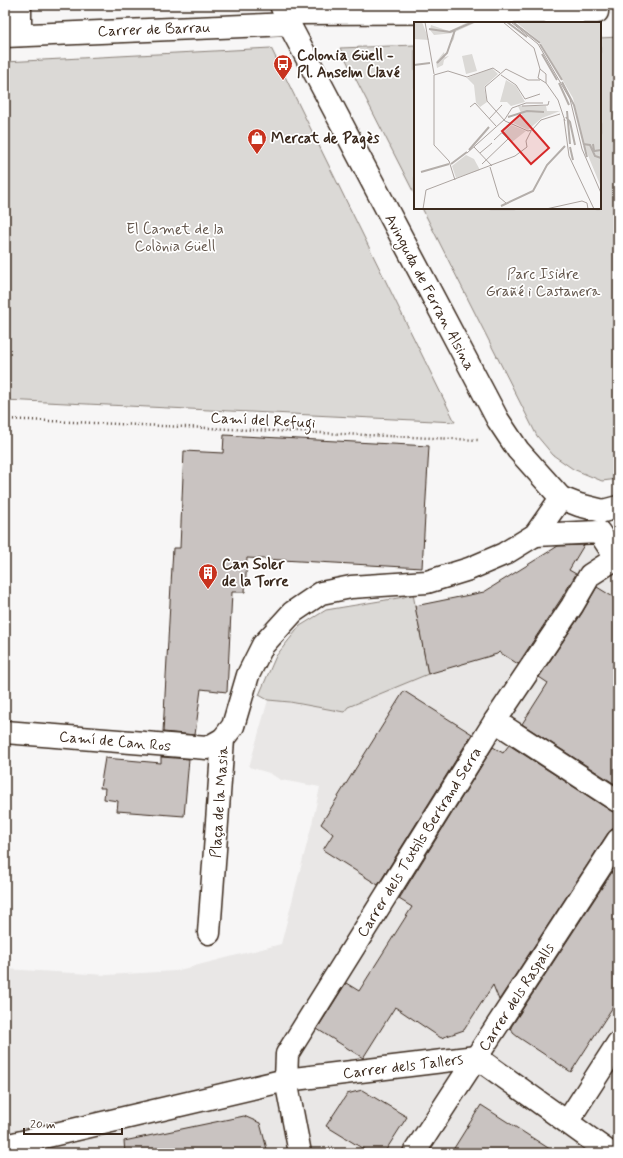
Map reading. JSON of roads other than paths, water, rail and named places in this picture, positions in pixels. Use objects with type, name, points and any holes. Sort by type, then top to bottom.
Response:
[{"type":"street","name":"Carrer de Barrau","points":[[20,5],[12,35],[285,14],[597,12]]},
{"type":"street","name":"Avinguda de Ferran Alsina","points":[[285,14],[498,420],[518,450],[561,498],[579,505],[602,511],[618,507]]},
{"type":"street","name":"Plaça de la Masia","points":[[209,932],[223,738],[233,726],[248,675],[263,645],[293,612],[322,593],[351,587],[427,582],[504,554],[535,535],[561,498]]},
{"type":"street","points":[[535,535],[599,532],[617,558]]},
{"type":"street","name":"Carrer dels Textils Bertrand Serra","points":[[300,1153],[286,1080],[287,1054],[495,721],[572,606],[590,575],[617,558]]},
{"type":"street","points":[[495,721],[618,800]]},
{"type":"street","name":"Camí de Can Ros","points":[[5,732],[207,748],[223,738]]},
{"type":"street","name":"Carrer dels Raspalls","points":[[414,1153],[618,840]]},
{"type":"street","points":[[567,1122],[618,1043]]},
{"type":"street","name":"Carrer dels Tallers","points":[[5,1146],[286,1080],[476,1057],[610,1153]]},
{"type":"place","name":"Colonia Güell - Pl. Anselm Clavé","points":[[283,81]]},
{"type":"place","name":"Mercat de Pagès","points":[[257,155]]},
{"type":"place","name":"Can Soler de la Torre","points":[[208,590]]},
{"type":"park label","name":"El Camet de la Colònia Güell","points":[[175,238]]},
{"type":"park label","name":"Parc Isidre Grañé i Castanera","points":[[543,282]]}]
